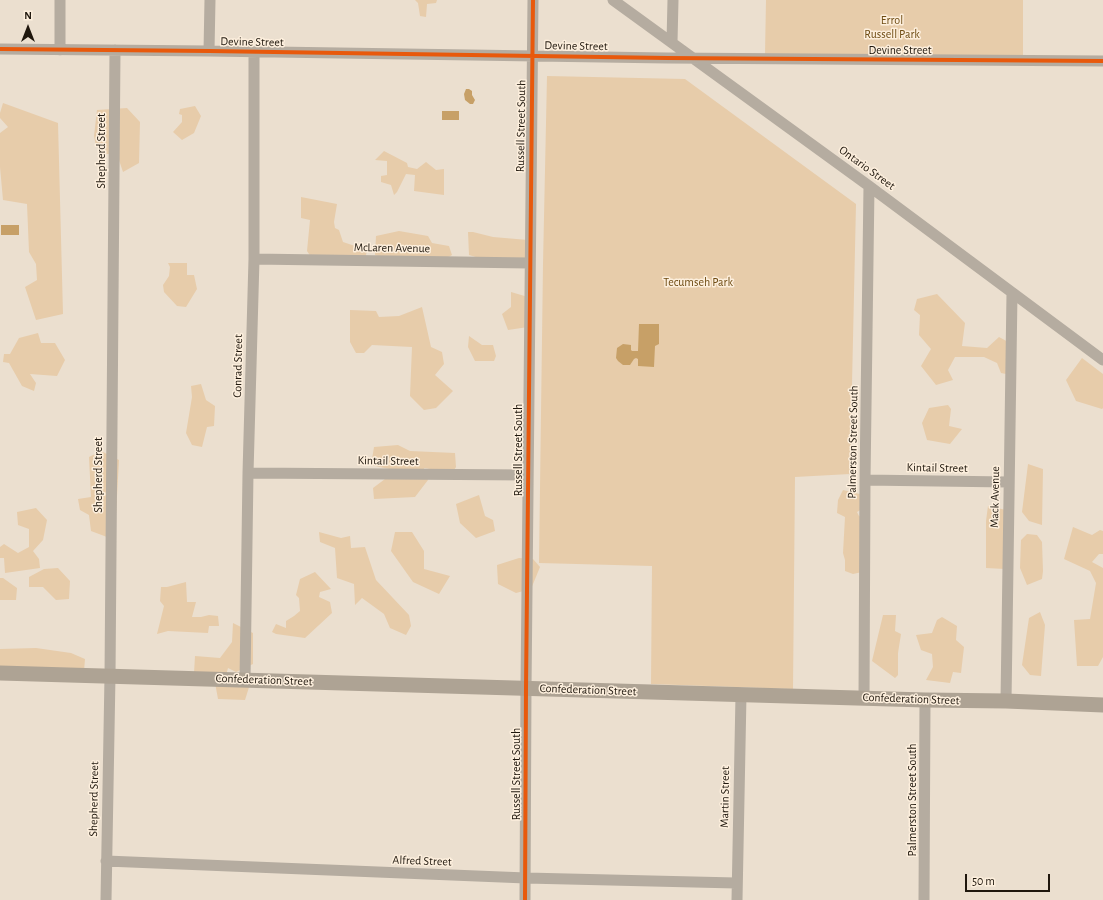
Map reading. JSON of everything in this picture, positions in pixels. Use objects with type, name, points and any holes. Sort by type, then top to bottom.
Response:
[{"type":"main road","name":"Confederation Street","points":[[0,673],[1103,705]]},
{"type":"street","points":[[60,0],[60,50]]},
{"type":"street","points":[[209,51],[210,0]]},
{"type":"street","name":"Russell Street South","points":[[525,900],[529,263],[533,0]]},
{"type":"street","name":"Ontario Street","points":[[613,0],[869,186],[1103,360]]},
{"type":"street","points":[[672,42],[673,0]]},
{"type":"street","name":"Devine Street","points":[[0,49],[692,58],[1103,61]]},
{"type":"street","name":"Shepherd Street","points":[[106,900],[110,676],[114,50]]},
{"type":"street","name":"Conrad Street","points":[[245,680],[248,473],[254,259],[254,52]]},
{"type":"street","name":"Palmerston Street South","points":[[864,698],[869,186]]},
{"type":"street","name":"McLaren Avenue","points":[[254,259],[529,263]]},
{"type":"street","name":"Mack Avenue","points":[[1006,701],[1008,482],[1012,293]]},
{"type":"street","name":"Kintail Street","points":[[248,473],[528,475]]},
{"type":"street","name":"Kintail Street","points":[[865,480],[1008,482]]},
{"type":"street","name":"Martin Street","points":[[737,900],[736,883],[741,695]]},
{"type":"street","name":"Palmerston Street South","points":[[924,900],[925,700]]},
{"type":"street","name":"Alfred Street","points":[[106,861],[526,878],[736,883]]},
{"type":"green space","points":[[415,0],[437,0],[436,3],[427,4],[426,17],[420,16],[418,3]]},
{"type":"green space","name":"Errol Russell Park","points":[[766,0],[1023,0],[1023,56],[765,54]]},
{"type":"green space","name":"Tecumseh Park","points":[[547,76],[685,79],[856,204],[850,474],[795,477],[793,689],[651,684],[652,566],[539,563]]},
{"type":"green space","points":[[3,103],[58,123],[63,314],[36,320],[25,287],[37,280],[36,264],[29,252],[27,204],[3,200],[0,167],[0,133],[8,127],[0,118]]},
{"type":"green space","points":[[195,106],[201,116],[194,133],[182,140],[173,132],[182,122],[182,115],[179,114],[180,109]]},
{"type":"green space","points":[[127,108],[140,122],[139,163],[123,172],[117,154],[107,154],[96,146],[94,136],[97,110]]},
{"type":"green space","points":[[384,151],[407,163],[408,167],[417,169],[426,162],[436,170],[444,169],[444,195],[414,191],[415,175],[406,174],[394,195],[391,185],[381,182],[381,176],[387,175],[387,161],[375,160]]},
{"type":"green space","points":[[301,197],[337,204],[334,222],[335,228],[339,230],[343,242],[367,250],[365,260],[311,257],[307,251],[310,220],[301,218]]},
{"type":"green space","points":[[399,231],[428,236],[432,243],[449,246],[452,255],[445,259],[381,257],[375,255],[376,236]]},
{"type":"green space","points":[[468,232],[493,237],[528,240],[526,258],[486,260],[469,255]]},
{"type":"green space","points":[[168,263],[187,263],[187,275],[194,275],[197,289],[186,307],[177,306],[164,292],[163,285],[169,276],[170,267]]},
{"type":"green space","points":[[511,292],[528,297],[528,327],[508,330],[502,314],[511,307]]},
{"type":"green space","points":[[937,294],[965,323],[962,346],[987,348],[999,337],[1012,344],[1006,374],[1001,373],[997,363],[984,357],[955,357],[948,370],[953,380],[936,385],[921,366],[931,349],[919,335],[920,315],[914,310],[917,299]]},
{"type":"green space","points":[[422,307],[431,347],[442,352],[444,364],[435,375],[453,391],[436,408],[424,410],[410,396],[412,347],[372,345],[364,353],[356,353],[350,342],[350,310],[376,311],[379,317],[399,316]]},
{"type":"green space","points":[[38,333],[41,343],[55,343],[65,360],[57,376],[30,374],[36,383],[34,391],[22,386],[9,363],[3,362],[4,354],[10,354],[19,338]]},
{"type":"green space","points":[[469,336],[482,345],[493,345],[496,356],[494,361],[475,361],[468,347]]},
{"type":"green space","points":[[1082,358],[1103,374],[1102,409],[1076,401],[1066,380]]},
{"type":"green space","points":[[201,384],[206,400],[215,406],[214,426],[207,427],[202,447],[192,445],[186,433],[192,397],[191,386]]},
{"type":"green space","points":[[948,405],[951,409],[949,426],[962,429],[950,444],[927,440],[922,423],[929,408]]},
{"type":"green space","points":[[398,445],[410,451],[455,453],[456,467],[449,478],[436,470],[424,468],[428,480],[415,497],[374,499],[373,488],[389,476],[389,469],[371,465],[374,447]]},
{"type":"green space","points":[[101,451],[119,460],[115,532],[107,537],[91,531],[89,515],[80,510],[78,499],[91,497],[89,457]]},
{"type":"green space","points":[[1028,464],[1043,469],[1042,525],[1029,521],[1022,512]]},
{"type":"green space","points":[[843,490],[868,496],[867,506],[857,512],[859,516],[869,521],[862,572],[853,574],[845,571],[845,560],[843,553],[845,517],[837,513],[838,500]]},
{"type":"green space","points":[[479,495],[485,516],[493,520],[495,531],[476,538],[460,523],[456,504]]},
{"type":"green space","points":[[988,506],[1006,510],[1005,569],[986,568],[986,521]]},
{"type":"green space","points":[[36,508],[47,520],[43,540],[33,551],[39,559],[40,568],[5,573],[4,558],[0,558],[0,547],[4,544],[18,553],[29,547],[29,529],[18,525],[17,512]]},
{"type":"green space","points":[[1073,527],[1092,535],[1100,530],[1103,531],[1103,554],[1099,554],[1092,562],[1103,568],[1103,657],[1098,666],[1077,666],[1074,620],[1090,619],[1096,583],[1090,571],[1064,559]]},
{"type":"green space","points":[[319,532],[341,538],[350,536],[351,548],[365,547],[376,580],[409,615],[411,626],[406,635],[390,628],[384,614],[362,598],[355,605],[354,584],[337,578],[335,548],[320,542]]},
{"type":"green space","points":[[395,532],[412,532],[424,551],[424,569],[450,576],[439,594],[413,582],[391,551]]},
{"type":"green space","points":[[1027,534],[1037,535],[1042,542],[1043,571],[1042,579],[1027,585],[1020,568],[1021,540]]},
{"type":"green space","points":[[519,558],[533,559],[540,567],[531,589],[516,593],[498,584],[497,565]]},
{"type":"green space","points":[[58,568],[70,581],[69,599],[56,600],[43,587],[29,587],[29,577],[44,569]]},
{"type":"green space","points":[[315,572],[331,589],[320,592],[319,597],[330,602],[332,613],[305,638],[276,634],[272,632],[276,624],[286,628],[286,621],[300,611],[299,598],[296,595],[300,579]]},
{"type":"green space","points":[[0,578],[3,578],[17,588],[16,600],[0,600]]},
{"type":"green space","points":[[186,582],[187,602],[196,602],[192,617],[209,615],[218,616],[219,626],[209,626],[208,633],[168,631],[157,634],[164,606],[160,601],[161,587]]},
{"type":"green space","points":[[1040,612],[1045,625],[1041,676],[1030,675],[1022,665],[1029,618]]},
{"type":"green space","points":[[883,615],[896,615],[895,631],[901,634],[898,653],[898,675],[895,678],[872,661]]},
{"type":"green space","points":[[942,617],[957,626],[956,640],[964,647],[961,673],[953,672],[950,683],[926,680],[933,667],[932,654],[921,650],[916,635],[932,633],[937,620]]},
{"type":"green space","points":[[233,623],[253,633],[253,664],[236,672],[228,668],[226,675],[250,684],[245,700],[218,699],[214,677],[194,673],[195,656],[220,658],[232,642]]},
{"type":"green space","points":[[36,648],[71,653],[85,659],[84,671],[0,671],[0,649]]},
{"type":"shaded area","points":[[466,89],[472,91],[472,95],[475,100],[473,104],[470,104],[465,100],[464,94]]},
{"type":"shaded area","points":[[442,111],[459,111],[459,120],[442,120]]},
{"type":"shaded area","points":[[1,225],[19,225],[19,235],[1,235]]},
{"type":"shaded area","points":[[639,324],[659,324],[659,344],[655,346],[654,367],[638,366],[638,359],[636,358],[630,365],[623,365],[616,358],[617,348],[623,344],[631,345],[632,351],[638,351]]},
{"type":"cycle path","points":[[525,900],[533,0]]},
{"type":"cycle path","points":[[0,49],[667,58],[1103,61]]}]
